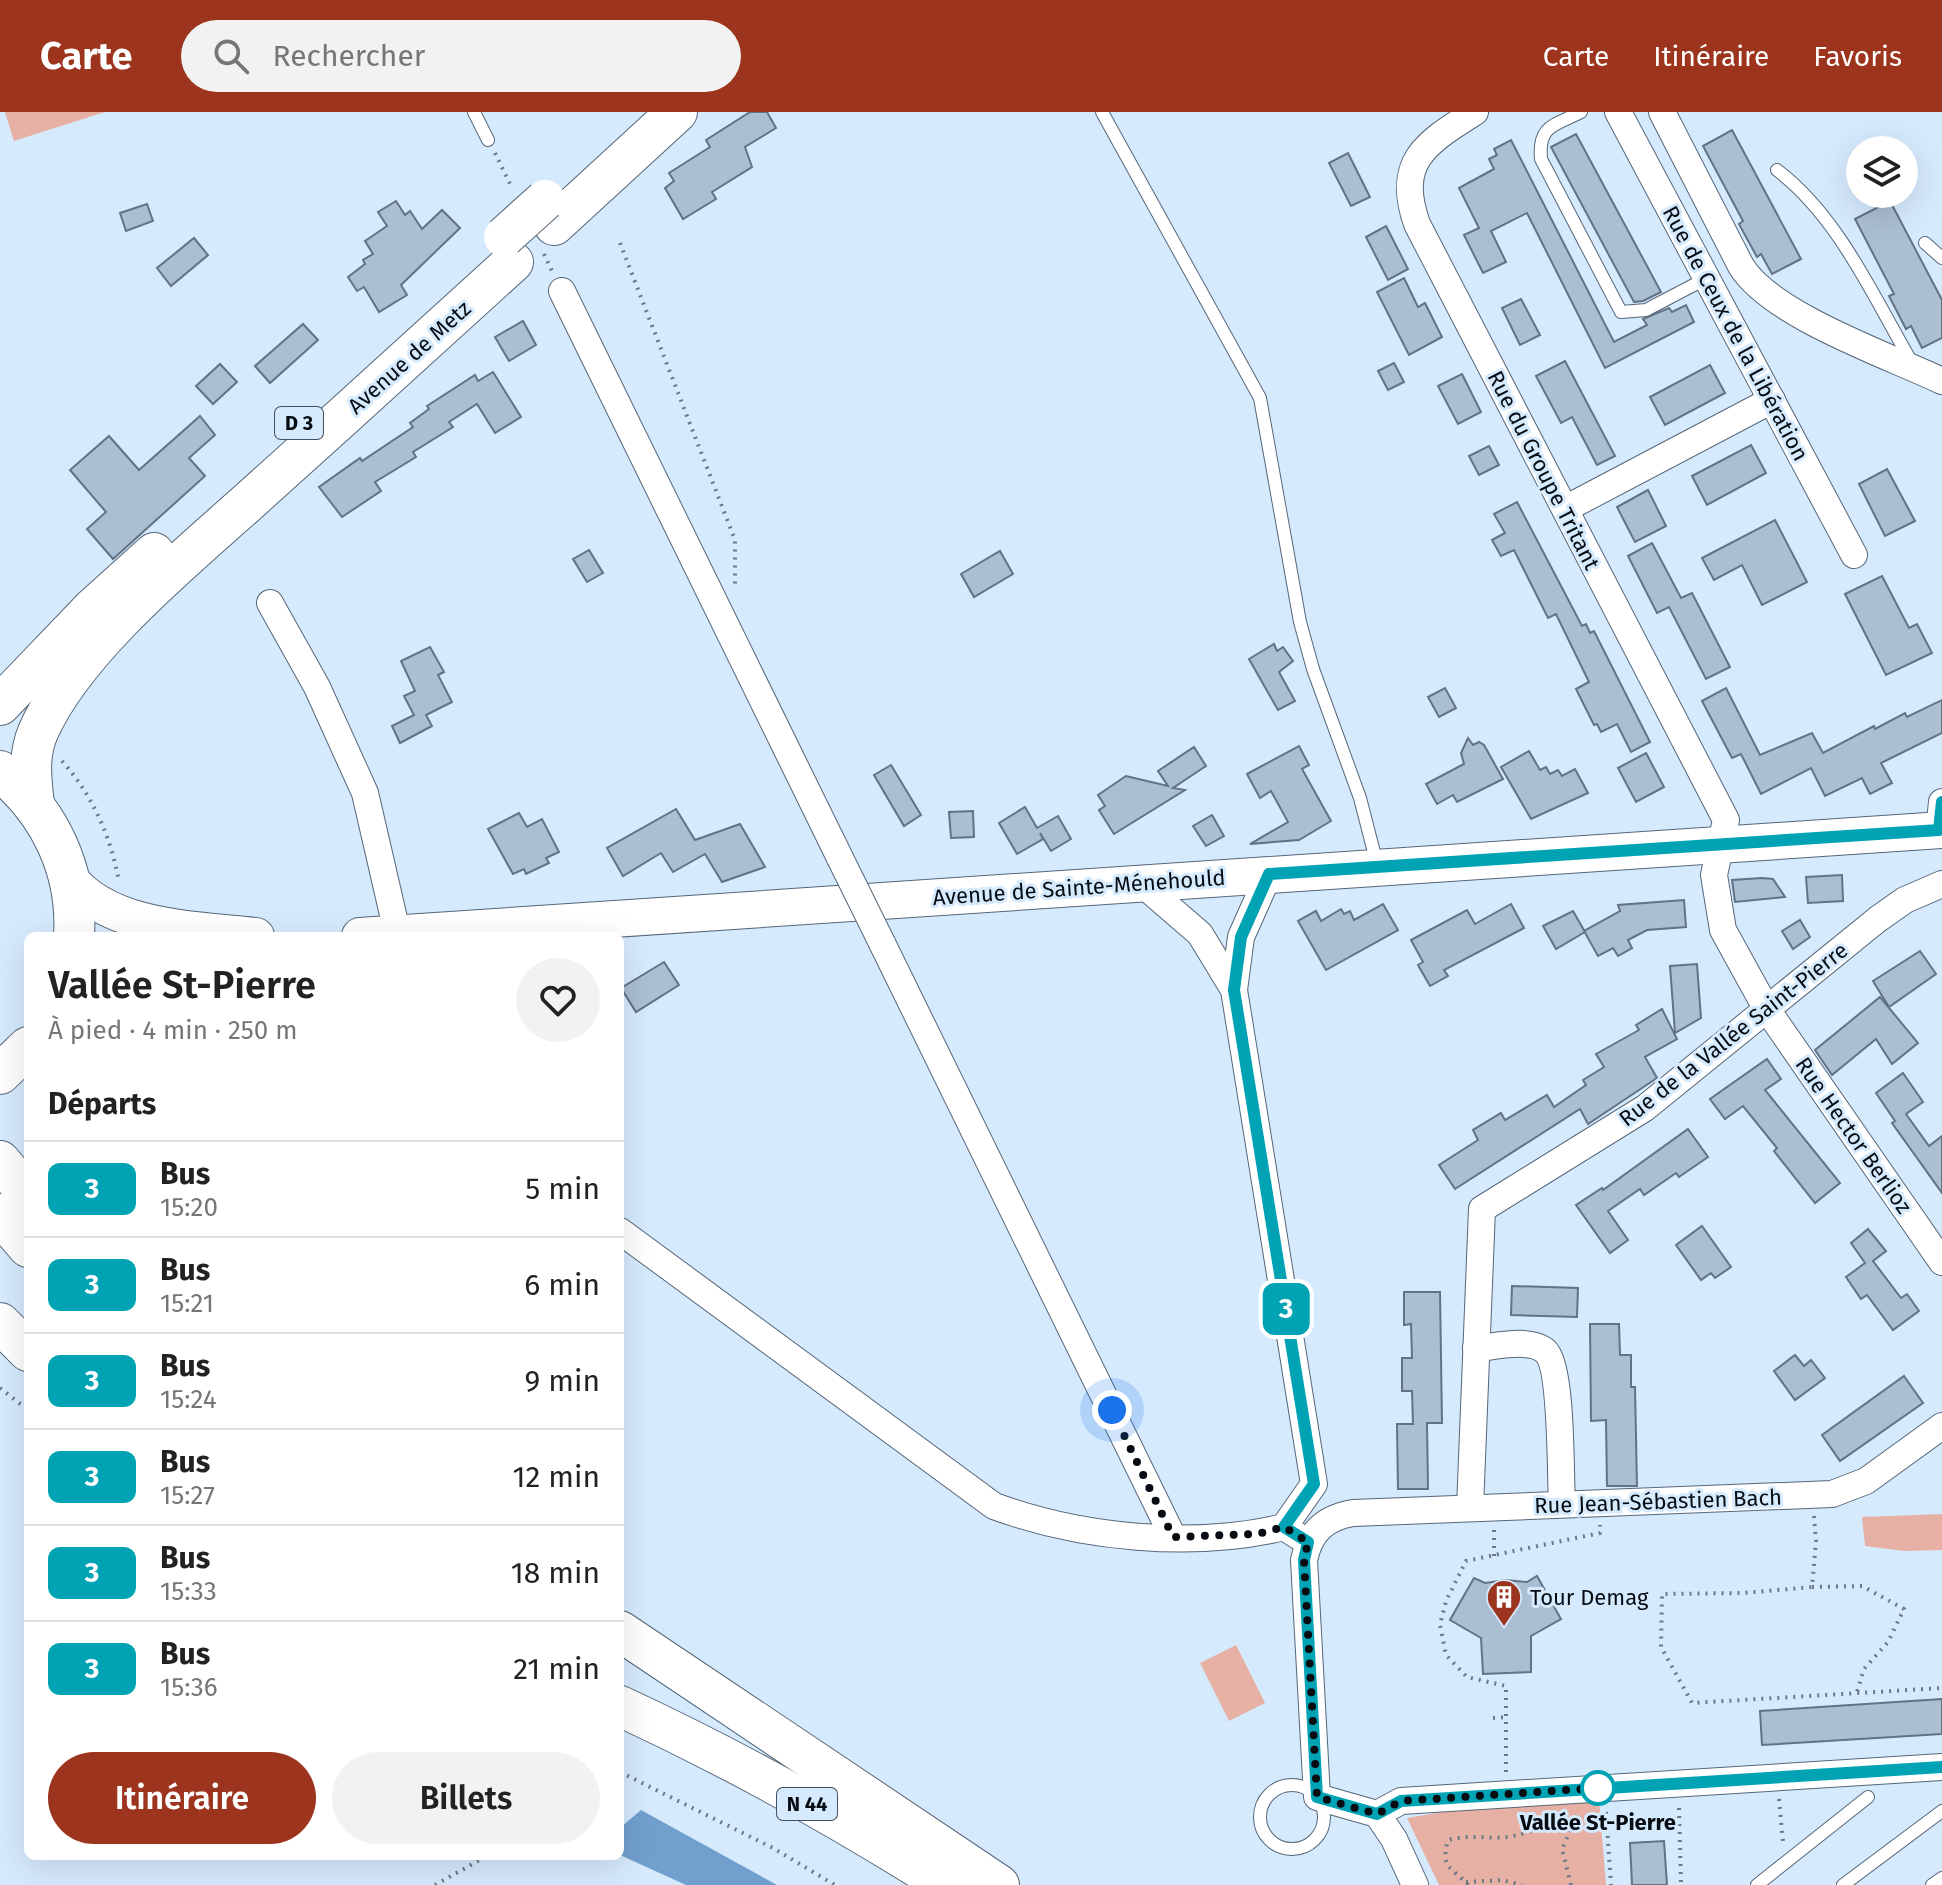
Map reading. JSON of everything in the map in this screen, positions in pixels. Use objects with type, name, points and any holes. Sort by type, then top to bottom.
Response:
[{"type":"main road","name":"Avenue de Metz","points":[[34,804],[31,758],[36,735],[59,698],[105,638],[549,212],[642,112]]},
{"type":"main road","name":"Avenue de Metz","points":[[549,212],[677,112]]},
{"type":"main road","name":"Avenue de Metz","points":[[0,705],[93,608],[509,250]]},
{"type":"main road","points":[[0,771],[34,804],[61,852],[69,878],[74,932]]},
{"type":"main road","name":"Avenue de Sainte-Ménehould","points":[[441,932],[1719,845],[1941,821]]},
{"type":"main road","points":[[69,878],[79,890],[98,903],[123,914],[221,932]]},
{"type":"main road","points":[[0,1074],[24,1051]]},
{"type":"main road","points":[[0,1161],[24,1189]]},
{"type":"main road","points":[[0,1214],[24,1242]]},
{"type":"main road","points":[[0,1323],[24,1347]]},
{"type":"main road","points":[[624,1634],[800,1754]]},
{"type":"main road","name":"N 44","points":[[624,1656],[800,1754],[999,1885]]},
{"type":"main road","name":"N 44","points":[[624,1698],[665,1727],[886,1847],[946,1885]]},
{"type":"main road","points":[[624,1708],[665,1727]]},
{"type":"street","name":"Rue du Groupe Tritant","points":[[1475,112],[1437,136],[1420,152],[1410,179],[1412,209],[1726,820],[1714,875],[1723,930],[1766,1008]]},
{"type":"street","name":"Rue de Ceux de la Libération","points":[[1618,112],[1854,555]]},
{"type":"street","points":[[1662,112],[1741,266],[1756,286],[1784,307],[1942,381]]},
{"type":"street","points":[[562,291],[1173,1537]]},
{"type":"street","points":[[1565,509],[1772,400]]},
{"type":"street","points":[[270,603],[317,687],[365,793],[397,932]]},
{"type":"street","points":[[624,1234],[994,1506],[1037,1522],[1097,1533],[1173,1537],[1257,1534],[1284,1527],[1314,1484],[1234,990],[1241,937],[1269,874]]},
{"type":"street","points":[[1141,883],[1200,934],[1234,990]]},
{"type":"street","name":"Rue de la Vallée Saint-Pierre","points":[[1476,1348],[1482,1209],[1645,1108],[1878,919],[1905,900],[1942,884]]},
{"type":"street","name":"Rue Hector Berlioz","points":[[1766,1008],[1942,1262]]},
{"type":"street","points":[[1470,1508],[1476,1348],[1527,1345],[1543,1349],[1551,1360],[1557,1385],[1562,1503]]},
{"type":"street","name":"Rue Jean-Sébastien Bach","points":[[1308,1542],[1322,1524],[1337,1516],[1353,1513],[1832,1494],[1866,1481],[1942,1426]]},
{"type":"street","points":[[1284,1527],[1308,1542],[1304,1560],[1317,1797],[1377,1814],[1394,1839],[1415,1885]]},
{"type":"street","points":[[1377,1814],[1401,1801],[1942,1767]]},
{"type":"lane","points":[[474,112],[488,140]]},
{"type":"lane","points":[[1102,112],[1260,398],[1300,622],[1313,669],[1360,798],[1377,867]]},
{"type":"lane","points":[[1581,112],[1545,130],[1540,141],[1541,159],[1621,312],[1646,310],[1707,278]]},
{"type":"lane","points":[[1777,170],[1795,183],[1842,244],[1914,368]]},
{"type":"lane","points":[[1925,243],[1942,258]]},
{"type":"lane","points":[[1291,1785],[1302,1786],[1317,1797],[1324,1819],[1316,1837],[1299,1848],[1279,1846],[1271,1840],[1261,1823],[1261,1812],[1271,1793],[1291,1785]]},
{"type":"lane","points":[[1757,1885],[1868,1797]]},
{"type":"lane","points":[[1843,1885],[1942,1811]]},
{"type":"lane","points":[[1932,1885],[1942,1878]]},
{"type":"path","points":[[620,243],[735,540],[734,587]]},
{"type":"path","points":[[36,735],[72,772],[99,815],[116,863],[123,914]]},
{"type":"path","points":[[0,1388],[24,1407]]},
{"type":"path","points":[[1812,1497],[1816,1541],[1812,1587]]},
{"type":"path","points":[[1507,1794],[1506,1686],[1467,1677],[1446,1655],[1440,1625],[1446,1601],[1466,1561],[1600,1533],[1601,1502]]},
{"type":"path","points":[[1857,1692],[1864,1669],[1888,1642],[1904,1609],[1862,1586],[1662,1594],[1661,1647],[1692,1703],[1942,1688]]},
{"type":"path","points":[[1493,1718],[1506,1717]]},
{"type":"path","points":[[624,1775],[773,1848],[835,1885]]},
{"type":"path","points":[[1778,1777],[1784,1864]]},
{"type":"path","points":[[1677,1783],[1681,1885]]},
{"type":"path","points":[[1611,1885],[1605,1809],[1620,1808]]},
{"type":"path","points":[[1522,1885],[1502,1880],[1467,1883],[1447,1867],[1444,1855],[1448,1840],[1464,1835],[1504,1837],[1527,1833],[1576,1813],[1591,1811]]},
{"type":"path","points":[[1571,1885],[1562,1849],[1576,1813]]},
{"type":"path","points":[[435,1885],[480,1860]]},
{"type":"shaded area","points":[[5,112],[105,112],[14,141]]},
{"type":"shaded area","points":[[1942,1514],[1942,1550],[1904,1551],[1865,1546],[1862,1517]]},
{"type":"shaded area","points":[[1236,1645],[1265,1703],[1229,1721],[1200,1663]]},
{"type":"shaded area","points":[[1599,1799],[1606,1885],[1439,1885],[1407,1818],[1449,1811]]},
{"type":"water","points":[[641,1810],[777,1885],[686,1885],[624,1857],[624,1825]]},
{"type":"building","points":[[750,112],[767,112],[776,128],[745,147],[752,167],[712,192],[716,199],[683,219],[665,188],[674,181],[669,173],[710,147],[706,140]]},
{"type":"building","points":[[1732,130],[1801,259],[1772,274],[1761,254],[1757,257],[1739,224],[1743,221],[1703,146]]},
{"type":"building","points":[[1576,134],[1661,292],[1643,301],[1634,302],[1551,147]]},
{"type":"building","points":[[1511,140],[1614,342],[1647,325],[1643,319],[1669,308],[1672,312],[1686,305],[1694,322],[1605,368],[1527,213],[1491,231],[1506,262],[1483,273],[1464,235],[1479,228],[1459,188],[1494,169],[1489,159],[1497,155],[1494,149]]},
{"type":"building","points":[[1348,153],[1370,197],[1351,206],[1329,163]]},
{"type":"building","points":[[396,201],[405,215],[410,211],[422,229],[442,210],[460,228],[401,285],[407,295],[379,312],[364,287],[357,291],[348,277],[373,254],[365,241],[387,226],[378,212]]},
{"type":"building","points":[[147,204],[153,221],[126,231],[120,213]]},
{"type":"building","points":[[1876,208],[1894,208],[1942,300],[1942,338],[1922,348],[1911,326],[1906,329],[1889,296],[1894,294],[1855,219]]},
{"type":"building","points":[[1386,226],[1408,269],[1388,280],[1366,237]]},
{"type":"building","points":[[194,238],[208,255],[171,286],[157,268]]},
{"type":"building","points":[[1404,278],[1418,307],[1425,303],[1442,337],[1409,355],[1377,292]]},
{"type":"building","points":[[1521,299],[1540,335],[1520,345],[1502,308]]},
{"type":"building","points":[[523,321],[536,345],[509,361],[495,337]]},
{"type":"building","points":[[303,324],[318,340],[270,383],[255,366]]},
{"type":"building","points":[[1565,361],[1615,456],[1597,465],[1572,417],[1561,423],[1536,376]]},
{"type":"building","points":[[1394,363],[1404,382],[1388,390],[1378,371]]},
{"type":"building","points":[[220,364],[237,382],[213,404],[196,386]]},
{"type":"building","points":[[1710,365],[1725,393],[1665,425],[1650,397]]},
{"type":"building","points":[[493,372],[521,417],[495,433],[477,404],[449,422],[453,427],[413,452],[416,457],[375,482],[381,491],[342,517],[319,487],[413,427],[410,423],[429,409],[427,406],[475,375],[478,381]]},
{"type":"building","points":[[1462,374],[1481,412],[1458,424],[1438,386]]},
{"type":"building","points":[[200,416],[215,435],[189,458],[205,476],[113,559],[87,529],[106,512],[70,470],[109,436],[139,470]]},
{"type":"building","points":[[1751,445],[1766,473],[1707,505],[1692,476]]},
{"type":"building","points":[[1489,446],[1499,465],[1479,475],[1469,456]]},
{"type":"building","points":[[1887,469],[1915,521],[1885,536],[1859,484]]},
{"type":"building","points":[[1648,490],[1666,526],[1635,542],[1617,507]]},
{"type":"building","points":[[1517,502],[1582,626],[1586,624],[1590,633],[1594,631],[1650,742],[1631,752],[1617,724],[1601,732],[1597,724],[1594,725],[1576,689],[1589,682],[1556,614],[1548,618],[1514,550],[1501,556],[1492,540],[1505,533],[1494,514]]},
{"type":"building","points":[[1775,520],[1807,582],[1762,605],[1742,565],[1714,580],[1702,558]]},
{"type":"building","points":[[1652,543],[1681,598],[1692,593],[1730,667],[1706,679],[1669,607],[1657,613],[1628,556]]},
{"type":"building","points":[[589,550],[603,573],[587,582],[573,559]]},
{"type":"building","points":[[1000,551],[1013,574],[974,597],[961,574]]},
{"type":"building","points":[[1882,576],[1909,628],[1917,624],[1932,653],[1886,675],[1845,594]]},
{"type":"building","points":[[1274,644],[1277,651],[1283,647],[1293,661],[1279,672],[1295,701],[1278,710],[1249,659]]},
{"type":"building","points":[[430,647],[444,672],[438,675],[452,702],[426,715],[432,726],[400,743],[392,726],[414,715],[404,696],[415,691],[401,661]]},
{"type":"building","points":[[1445,688],[1456,708],[1439,717],[1428,697]]},
{"type":"building","points":[[1726,688],[1760,755],[1812,733],[1823,753],[1874,726],[1875,729],[1905,713],[1907,717],[1942,700],[1942,733],[1881,763],[1892,783],[1870,794],[1862,778],[1825,796],[1811,768],[1761,794],[1741,754],[1732,758],[1702,701]]},
{"type":"building","points":[[1468,738],[1473,745],[1479,742],[1484,745],[1503,779],[1457,802],[1453,795],[1437,804],[1426,784],[1464,764],[1461,753]]},
{"type":"building","points":[[1299,746],[1309,765],[1302,769],[1331,821],[1299,840],[1250,844],[1288,822],[1271,791],[1260,798],[1247,774]]},
{"type":"building","points":[[1194,747],[1206,766],[1173,788],[1185,790],[1114,834],[1099,810],[1105,806],[1098,795],[1126,776],[1168,786],[1158,771]]},
{"type":"building","points":[[1529,751],[1540,770],[1546,767],[1550,774],[1558,770],[1562,776],[1575,769],[1588,793],[1531,819],[1501,767]]},
{"type":"building","points":[[1646,753],[1664,787],[1636,802],[1618,768]]},
{"type":"building","points":[[891,765],[921,815],[904,826],[874,775]]},
{"type":"building","points":[[1025,807],[1037,828],[1058,816],[1071,839],[1051,851],[1040,833],[1043,839],[1017,854],[999,823]]},
{"type":"building","points":[[676,809],[695,840],[740,824],[765,867],[722,882],[705,854],[673,872],[661,853],[623,876],[607,848]]},
{"type":"building","points":[[973,811],[974,837],[951,838],[949,812]]},
{"type":"building","points":[[519,813],[527,827],[542,819],[559,852],[546,858],[549,863],[526,874],[524,869],[513,874],[488,829]]},
{"type":"building","points":[[1212,815],[1224,836],[1206,846],[1193,826]]},
{"type":"building","points":[[1842,875],[1843,901],[1808,903],[1806,877]]},
{"type":"building","points":[[1773,879],[1785,897],[1735,902],[1732,880]]},
{"type":"building","points":[[1684,900],[1686,927],[1647,930],[1628,940],[1632,948],[1618,956],[1613,948],[1598,956],[1584,931],[1620,911],[1618,905]]},
{"type":"building","points":[[1383,904],[1398,930],[1326,970],[1298,921],[1316,911],[1321,921],[1341,909],[1344,914],[1350,911],[1354,920]]},
{"type":"building","points":[[1511,904],[1524,928],[1444,970],[1448,976],[1430,986],[1418,965],[1423,962],[1411,940],[1467,910],[1475,924]]},
{"type":"building","points":[[1573,911],[1585,932],[1556,949],[1543,926]]},
{"type":"building","points":[[1800,920],[1810,937],[1793,949],[1782,931]]},
{"type":"building","points":[[1920,951],[1936,974],[1889,1007],[1873,981]]},
{"type":"building","points":[[664,962],[679,985],[636,1012],[624,993],[624,986]]},
{"type":"building","points":[[1697,964],[1701,1018],[1675,1033],[1670,966]]},
{"type":"building","points":[[1880,997],[1918,1043],[1892,1064],[1876,1039],[1832,1075],[1815,1050]]},
{"type":"building","points":[[1662,1009],[1677,1039],[1645,1057],[1657,1078],[1588,1124],[1580,1109],[1455,1189],[1439,1165],[1478,1140],[1473,1130],[1501,1113],[1505,1120],[1547,1095],[1554,1107],[1586,1085],[1583,1080],[1604,1067],[1596,1054],[1639,1030],[1636,1025]]},
{"type":"building","points":[[1767,1059],[1781,1079],[1765,1090],[1840,1183],[1815,1203],[1743,1106],[1725,1119],[1710,1099]]},
{"type":"building","points":[[1903,1073],[1923,1102],[1906,1114],[1929,1146],[1942,1136],[1942,1193],[1892,1123],[1895,1121],[1876,1093]]},
{"type":"building","points":[[1688,1129],[1708,1157],[1679,1177],[1676,1173],[1644,1195],[1640,1189],[1608,1211],[1628,1240],[1610,1253],[1576,1205],[1603,1190]]},
{"type":"building","points":[[1702,1226],[1731,1267],[1715,1278],[1711,1273],[1701,1280],[1676,1245]]},
{"type":"building","points":[[1868,1229],[1886,1251],[1873,1261],[1901,1298],[1907,1294],[1919,1311],[1893,1330],[1867,1295],[1861,1299],[1846,1277],[1865,1263],[1851,1243]]},
{"type":"building","points":[[1512,1286],[1578,1288],[1577,1317],[1511,1315]]},
{"type":"building","points":[[1404,1292],[1440,1292],[1442,1423],[1427,1423],[1428,1489],[1398,1489],[1397,1424],[1413,1424],[1412,1391],[1402,1391],[1402,1358],[1412,1358],[1411,1324],[1404,1325]]},
{"type":"building","points":[[1590,1324],[1619,1324],[1620,1355],[1631,1355],[1631,1387],[1635,1387],[1637,1486],[1607,1486],[1606,1420],[1591,1421]]},
{"type":"building","points":[[1795,1355],[1804,1366],[1811,1360],[1825,1378],[1795,1400],[1774,1371]]},
{"type":"building","points":[[1904,1376],[1923,1403],[1840,1461],[1822,1435]]},
{"type":"building","name":"Tour Demag","points":[[1537,1576],[1561,1619],[1531,1636],[1531,1672],[1483,1674],[1481,1638],[1450,1620],[1474,1578],[1485,1583],[1506,1580],[1527,1582]]},
{"type":"building","points":[[1942,1699],[1942,1734],[1762,1745],[1760,1711]]},
{"type":"building","points":[[1664,1841],[1667,1885],[1632,1885],[1630,1843]]},
{"type":"bus line","name":"3","points":[[1942,802],[1939,830],[1269,874],[1241,937],[1234,990],[1314,1484],[1284,1527],[1308,1542],[1304,1560],[1317,1797],[1377,1814],[1401,1801],[1942,1767]]},
{"type":"place","name":"Tour Demag","points":[[1504,1628]]},
{"type":"place","name":"Vallée St-Pierre","points":[[1598,1788]]},
{"type":"route","points":[[1112,1410],[1173,1537],[1257,1534],[1284,1527],[1308,1542],[1304,1560],[1317,1797],[1377,1814],[1401,1801],[1598,1788]]}]
